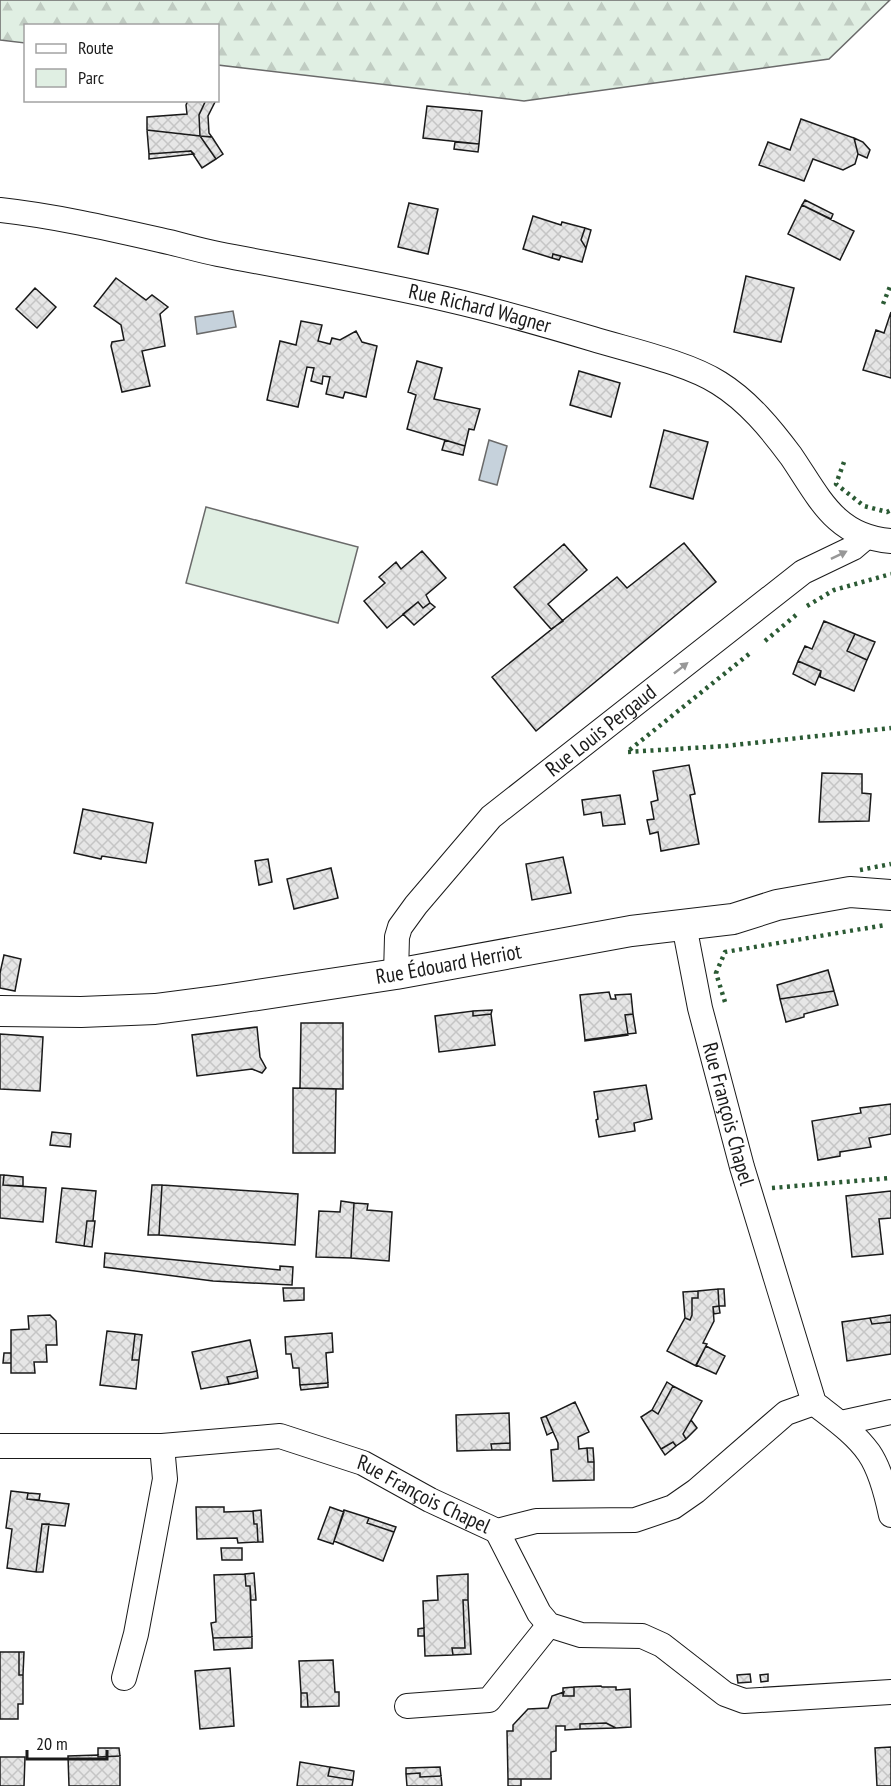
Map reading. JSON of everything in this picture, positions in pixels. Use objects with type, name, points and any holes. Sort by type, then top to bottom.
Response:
[{"type":"street","name":"Rue Richard Wagner","points":[[0,210],[103,227],[214,253],[333,274],[451,300],[685,368],[718,382],[744,403],[770,429],[826,510],[840,522],[866,537],[891,541]]},
{"type":"street","name":"Rue Louis Pergaud","points":[[396,974],[397,937],[400,927],[491,817],[803,572],[853,548],[866,537]]},
{"type":"street","name":"Rue Édouard Herriot","points":[[0,1011],[81,1012],[155,1009],[396,974],[631,931],[733,919],[777,905],[850,892],[891,895]]},
{"type":"street","name":"Rue François Chapel","points":[[0,1446],[162,1446],[280,1436],[363,1463],[430,1500],[497,1531],[536,1521],[635,1520],[673,1507],[696,1491],[786,1413],[814,1403],[742,1167],[700,1008],[684,925]]},
{"type":"street","points":[[814,1403],[841,1423],[870,1454],[886,1494],[891,1515]]},
{"type":"street","points":[[841,1423],[891,1412]]},
{"type":"street","points":[[124,1678],[136,1634],[165,1479],[162,1446]]},
{"type":"street","points":[[497,1531],[539,1613],[549,1625],[581,1635],[642,1636],[662,1645],[725,1694],[744,1701],[891,1692]]},
{"type":"street","points":[[407,1706],[489,1700],[549,1625]]},
{"type":"green space","points":[[0,0],[890,0],[829,59],[524,101],[219,65],[219,24],[24,24],[24,43],[0,40]]},
{"type":"green space","points":[[206,507],[358,547],[338,623],[186,583]]},
{"type":"shaded area","points":[[233,311],[236,327],[197,334],[195,317]]},
{"type":"shaded area","points":[[489,440],[507,446],[497,485],[479,480]]},
{"type":"building","points":[[187,102],[205,102],[199,115],[200,136],[147,130],[147,117],[187,114]]},
{"type":"building","points":[[205,102],[215,102],[208,116],[209,133],[212,137],[200,136],[199,115]]},
{"type":"building","points":[[427,106],[482,111],[479,144],[423,138]]},
{"type":"building","points":[[801,119],[854,138],[858,154],[855,164],[843,170],[813,159],[804,181],[759,165],[768,142],[790,150]]},
{"type":"building","points":[[147,130],[200,136],[216,159],[202,168],[191,151],[149,154]]},
{"type":"building","points":[[200,136],[212,137],[223,154],[216,159]]},
{"type":"building","points":[[854,138],[863,142],[870,150],[867,158],[858,154]]},
{"type":"building","points":[[455,142],[479,144],[478,152],[454,149]]},
{"type":"building","points":[[191,151],[194,154],[149,159],[149,154]]},
{"type":"building","points":[[805,200],[833,214],[831,219],[802,205]]},
{"type":"building","points":[[409,203],[438,209],[428,254],[398,247]]},
{"type":"building","points":[[802,205],[854,231],[840,260],[788,234]]},
{"type":"building","points":[[533,216],[561,225],[562,222],[585,228],[581,240],[586,248],[582,262],[553,254],[552,258],[523,249]]},
{"type":"building","points":[[585,228],[591,230],[586,248],[581,240]]},
{"type":"building","points":[[553,254],[561,256],[559,260],[552,258]]},
{"type":"building","points":[[746,276],[794,288],[781,342],[734,332]]},
{"type":"building","points":[[116,278],[146,300],[152,295],[168,307],[160,314],[165,346],[142,351],[150,386],[122,392],[111,346],[112,342],[124,340],[121,325],[94,306]]},
{"type":"building","points":[[35,288],[56,307],[37,328],[16,309]]},
{"type":"building","points":[[891,312],[891,378],[863,370],[876,330],[884,333]]},
{"type":"building","points":[[301,321],[322,325],[318,341],[330,344],[332,338],[340,340],[356,331],[362,342],[377,346],[366,397],[345,392],[343,398],[326,394],[330,377],[323,376],[322,384],[311,381],[314,368],[307,367],[298,407],[267,400],[280,341],[296,345]]},
{"type":"building","points":[[417,361],[442,368],[434,399],[480,409],[474,430],[469,429],[465,446],[407,429],[416,395],[408,392]]},
{"type":"building","points":[[579,371],[620,383],[611,417],[570,405]]},
{"type":"building","points":[[664,430],[708,442],[693,499],[650,487]]},
{"type":"building","points":[[445,440],[465,446],[463,455],[442,450]]},
{"type":"building","points":[[684,543],[716,582],[536,731],[492,677],[617,577],[627,588]]},
{"type":"building","points":[[564,544],[587,570],[548,604],[563,621],[551,629],[514,587]]},
{"type":"building","points":[[422,551],[446,578],[426,595],[430,603],[423,608],[418,602],[387,628],[364,601],[385,583],[379,577],[396,562],[401,569]]},
{"type":"building","points":[[418,602],[423,608],[430,603],[435,607],[414,625],[403,614]]},
{"type":"building","points":[[824,621],[855,634],[847,651],[867,660],[854,691],[820,677],[821,671],[798,661],[805,646],[812,649]]},
{"type":"building","points":[[855,634],[875,642],[867,660],[847,651]]},
{"type":"building","points":[[798,661],[821,671],[815,685],[793,674]]},
{"type":"building","points":[[689,765],[695,794],[690,795],[699,844],[661,851],[658,832],[650,834],[647,820],[654,819],[651,802],[658,800],[653,771]]},
{"type":"building","points":[[822,773],[862,774],[862,793],[871,794],[869,821],[819,822]]},
{"type":"building","points":[[620,795],[625,824],[603,826],[601,812],[584,815],[582,800]]},
{"type":"building","points":[[83,809],[153,823],[146,863],[102,856],[101,859],[74,853]]},
{"type":"building","points":[[563,857],[571,893],[532,900],[526,864]]},
{"type":"building","points":[[268,859],[272,882],[259,885],[255,861]]},
{"type":"building","points":[[331,868],[338,898],[294,909],[287,879]]},
{"type":"building","points":[[4,955],[21,959],[15,991],[0,988],[0,973]]},
{"type":"building","points":[[828,970],[834,991],[780,999],[777,985]]},
{"type":"building","points":[[834,991],[838,1005],[804,1014],[804,1017],[786,1022],[780,999]]},
{"type":"building","points":[[609,992],[611,999],[616,999],[615,995],[631,994],[633,1014],[625,1015],[628,1034],[585,1040],[580,995]]},
{"type":"building","points":[[492,1010],[491,1014],[473,1016],[473,1011]]},
{"type":"building","points":[[473,1011],[473,1016],[491,1014],[495,1045],[439,1052],[435,1016]]},
{"type":"building","points":[[633,1014],[636,1033],[628,1034],[625,1015]]},
{"type":"building","points":[[301,1023],[343,1023],[343,1089],[300,1088]]},
{"type":"building","points":[[257,1027],[260,1057],[266,1068],[262,1073],[252,1069],[197,1076],[192,1035]]},
{"type":"building","points":[[0,1034],[43,1037],[40,1091],[0,1089]]},
{"type":"building","points":[[628,1035],[585,1041],[585,1040]]},
{"type":"building","points":[[646,1085],[652,1119],[634,1123],[635,1131],[599,1137],[594,1092]]},
{"type":"building","points":[[293,1088],[336,1089],[335,1153],[293,1153]]},
{"type":"building","points":[[891,1104],[891,1134],[869,1138],[871,1147],[840,1152],[840,1156],[818,1160],[812,1121],[861,1113],[860,1108]]},
{"type":"building","points":[[52,1132],[71,1134],[70,1147],[50,1145]]},
{"type":"building","points":[[0,1175],[4,1175],[3,1185],[46,1188],[43,1222],[0,1218]]},
{"type":"building","points":[[4,1175],[23,1177],[23,1186],[3,1185]]},
{"type":"building","points":[[152,1185],[162,1185],[159,1235],[148,1235]]},
{"type":"building","points":[[162,1185],[298,1194],[295,1245],[159,1235]]},
{"type":"building","points":[[62,1188],[96,1191],[93,1221],[87,1221],[84,1246],[56,1242]]},
{"type":"building","points":[[891,1191],[891,1218],[879,1219],[883,1254],[852,1257],[846,1196]]},
{"type":"building","points":[[341,1201],[354,1203],[351,1258],[316,1257],[319,1211],[340,1212]]},
{"type":"building","points":[[354,1203],[368,1204],[367,1210],[392,1212],[389,1261],[351,1258]]},
{"type":"building","points":[[87,1221],[95,1221],[92,1247],[84,1246]]},
{"type":"building","points":[[105,1253],[280,1270],[280,1266],[293,1267],[292,1285],[213,1281],[104,1267]]},
{"type":"building","points":[[283,1288],[304,1288],[304,1300],[284,1301]]},
{"type":"building","points":[[718,1289],[719,1306],[713,1307],[714,1321],[703,1343],[707,1344],[696,1366],[667,1351],[685,1318],[690,1320],[692,1298],[698,1298],[698,1291]]},
{"type":"building","points":[[718,1289],[724,1289],[725,1306],[719,1306]]},
{"type":"building","points":[[698,1291],[698,1298],[692,1298],[690,1320],[685,1318],[683,1292]]},
{"type":"building","points":[[719,1306],[720,1313],[714,1314],[713,1307]]},
{"type":"building","points":[[50,1315],[56,1321],[57,1345],[46,1345],[47,1362],[34,1362],[35,1373],[11,1373],[11,1330],[29,1329],[28,1316]]},
{"type":"building","points":[[891,1315],[891,1322],[872,1324],[870,1318]]},
{"type":"building","points":[[870,1318],[872,1324],[891,1322],[891,1354],[847,1361],[842,1322]]},
{"type":"building","points":[[107,1331],[135,1334],[132,1360],[139,1360],[136,1389],[100,1385]]},
{"type":"building","points":[[332,1333],[333,1352],[326,1353],[328,1383],[300,1385],[299,1368],[293,1368],[291,1354],[286,1354],[285,1337]]},
{"type":"building","points":[[135,1334],[142,1335],[139,1360],[132,1360]]},
{"type":"building","points":[[250,1340],[257,1371],[227,1377],[229,1384],[201,1389],[192,1352]]},
{"type":"building","points":[[706,1346],[725,1356],[716,1374],[696,1365]]},
{"type":"building","points":[[4,1353],[11,1353],[11,1363],[3,1363]]},
{"type":"building","points":[[257,1371],[258,1378],[229,1384],[227,1377]]},
{"type":"building","points":[[667,1382],[673,1386],[658,1414],[652,1410]]},
{"type":"building","points":[[328,1383],[328,1387],[301,1390],[300,1385]]},
{"type":"building","points":[[673,1386],[702,1401],[683,1434],[686,1439],[676,1446],[673,1442],[661,1449],[641,1417],[652,1410],[658,1414]]},
{"type":"building","points":[[575,1402],[589,1432],[578,1437],[579,1449],[587,1448],[588,1462],[594,1462],[594,1480],[553,1481],[551,1450],[558,1449],[558,1443],[546,1416]]},
{"type":"building","points":[[509,1413],[510,1443],[491,1444],[492,1450],[457,1451],[456,1415]]},
{"type":"building","points":[[546,1416],[553,1432],[547,1435],[541,1418]]},
{"type":"building","points":[[691,1420],[697,1428],[686,1439],[683,1434]]},
{"type":"building","points":[[673,1442],[676,1446],[665,1455],[661,1449]]},
{"type":"building","points":[[510,1443],[510,1450],[492,1450],[491,1444]]},
{"type":"building","points":[[587,1448],[593,1448],[594,1462],[588,1462]]},
{"type":"building","points":[[11,1491],[28,1493],[27,1499],[69,1504],[65,1526],[42,1524],[36,1572],[7,1568],[12,1529],[6,1528]]},
{"type":"building","points":[[28,1493],[40,1494],[39,1500],[27,1499]]},
{"type":"building","points":[[196,1507],[224,1507],[224,1512],[253,1511],[254,1524],[257,1524],[258,1542],[238,1543],[237,1538],[197,1539]]},
{"type":"building","points":[[330,1507],[344,1512],[333,1544],[318,1539]]},
{"type":"building","points":[[261,1510],[263,1542],[258,1542],[257,1524],[254,1524],[253,1511]]},
{"type":"building","points":[[344,1510],[369,1518],[367,1523],[394,1532],[383,1561],[334,1541]]},
{"type":"building","points":[[369,1518],[396,1527],[394,1532],[367,1523]]},
{"type":"building","points":[[42,1524],[49,1524],[43,1572],[36,1572]]},
{"type":"building","points":[[221,1548],[242,1548],[242,1560],[222,1560]]},
{"type":"building","points":[[254,1573],[256,1600],[251,1600],[250,1586],[246,1586],[245,1574]]},
{"type":"building","points":[[245,1574],[246,1586],[250,1586],[252,1637],[213,1638],[211,1623],[216,1622],[214,1575]]},
{"type":"building","points":[[468,1574],[468,1600],[463,1600],[465,1648],[452,1648],[453,1655],[425,1656],[423,1601],[438,1600],[437,1576]]},
{"type":"building","points":[[463,1600],[468,1600],[471,1654],[453,1655],[452,1648],[465,1648]]},
{"type":"building","points":[[424,1628],[424,1636],[418,1636],[418,1629]]},
{"type":"building","points":[[252,1637],[252,1648],[214,1650],[213,1638]]},
{"type":"building","points":[[0,1652],[19,1652],[19,1675],[23,1675],[23,1704],[18,1704],[18,1719],[0,1719]]},
{"type":"building","points":[[19,1652],[24,1652],[23,1675],[19,1675]]},
{"type":"building","points":[[333,1660],[335,1692],[339,1692],[339,1706],[308,1707],[307,1693],[301,1693],[299,1661]]},
{"type":"building","points":[[230,1668],[234,1726],[200,1729],[195,1671]]},
{"type":"building","points":[[750,1674],[751,1682],[738,1683],[737,1675]]},
{"type":"building","points":[[768,1674],[768,1681],[761,1682],[760,1675]]},
{"type":"building","points":[[574,1687],[616,1687],[616,1690],[630,1689],[631,1727],[616,1728],[606,1723],[580,1724],[580,1729],[565,1730],[565,1726],[556,1726],[556,1751],[551,1752],[551,1779],[508,1779],[507,1731],[513,1731],[513,1725],[528,1709],[548,1708],[552,1696],[564,1692],[563,1696],[574,1696]]},
{"type":"building","points":[[574,1687],[574,1696],[563,1696],[563,1688]]},
{"type":"building","points":[[301,1693],[307,1693],[308,1707],[301,1707]]},
{"type":"building","points":[[606,1723],[616,1728],[580,1729],[580,1724]]},
{"type":"building","points":[[891,1747],[891,1786],[877,1786],[875,1748]]},
{"type":"building","points":[[98,1748],[119,1748],[120,1756],[98,1757]]},
{"type":"building","points":[[98,1755],[98,1757],[120,1756],[120,1786],[69,1786],[68,1756]]},
{"type":"building","points":[[0,1757],[25,1757],[24,1786],[0,1786]]},
{"type":"building","points":[[300,1762],[330,1767],[328,1776],[353,1780],[352,1786],[297,1786]]},
{"type":"building","points":[[330,1767],[354,1771],[353,1780],[328,1776]]},
{"type":"building","points":[[440,1767],[441,1776],[420,1777],[420,1773],[406,1774],[406,1768]]},
{"type":"building","points":[[420,1773],[420,1777],[441,1776],[442,1786],[407,1786],[406,1774]]},
{"type":"building","points":[[508,1779],[521,1779],[521,1786],[508,1786]]},
{"type":"hedge","points":[[883,304],[891,284]]},
{"type":"hedge","points":[[844,462],[836,484],[864,506],[887,512],[891,510]]},
{"type":"hedge","points":[[807,606],[834,590],[891,574]]},
{"type":"hedge","points":[[765,641],[796,615]]},
{"type":"hedge","points":[[749,654],[627,752],[725,746],[891,728]]},
{"type":"hedge","points":[[860,870],[891,864]]},
{"type":"hedge","points":[[725,1002],[716,973],[725,952],[885,925]]},
{"type":"hedge","points":[[772,1188],[891,1178]]}]
